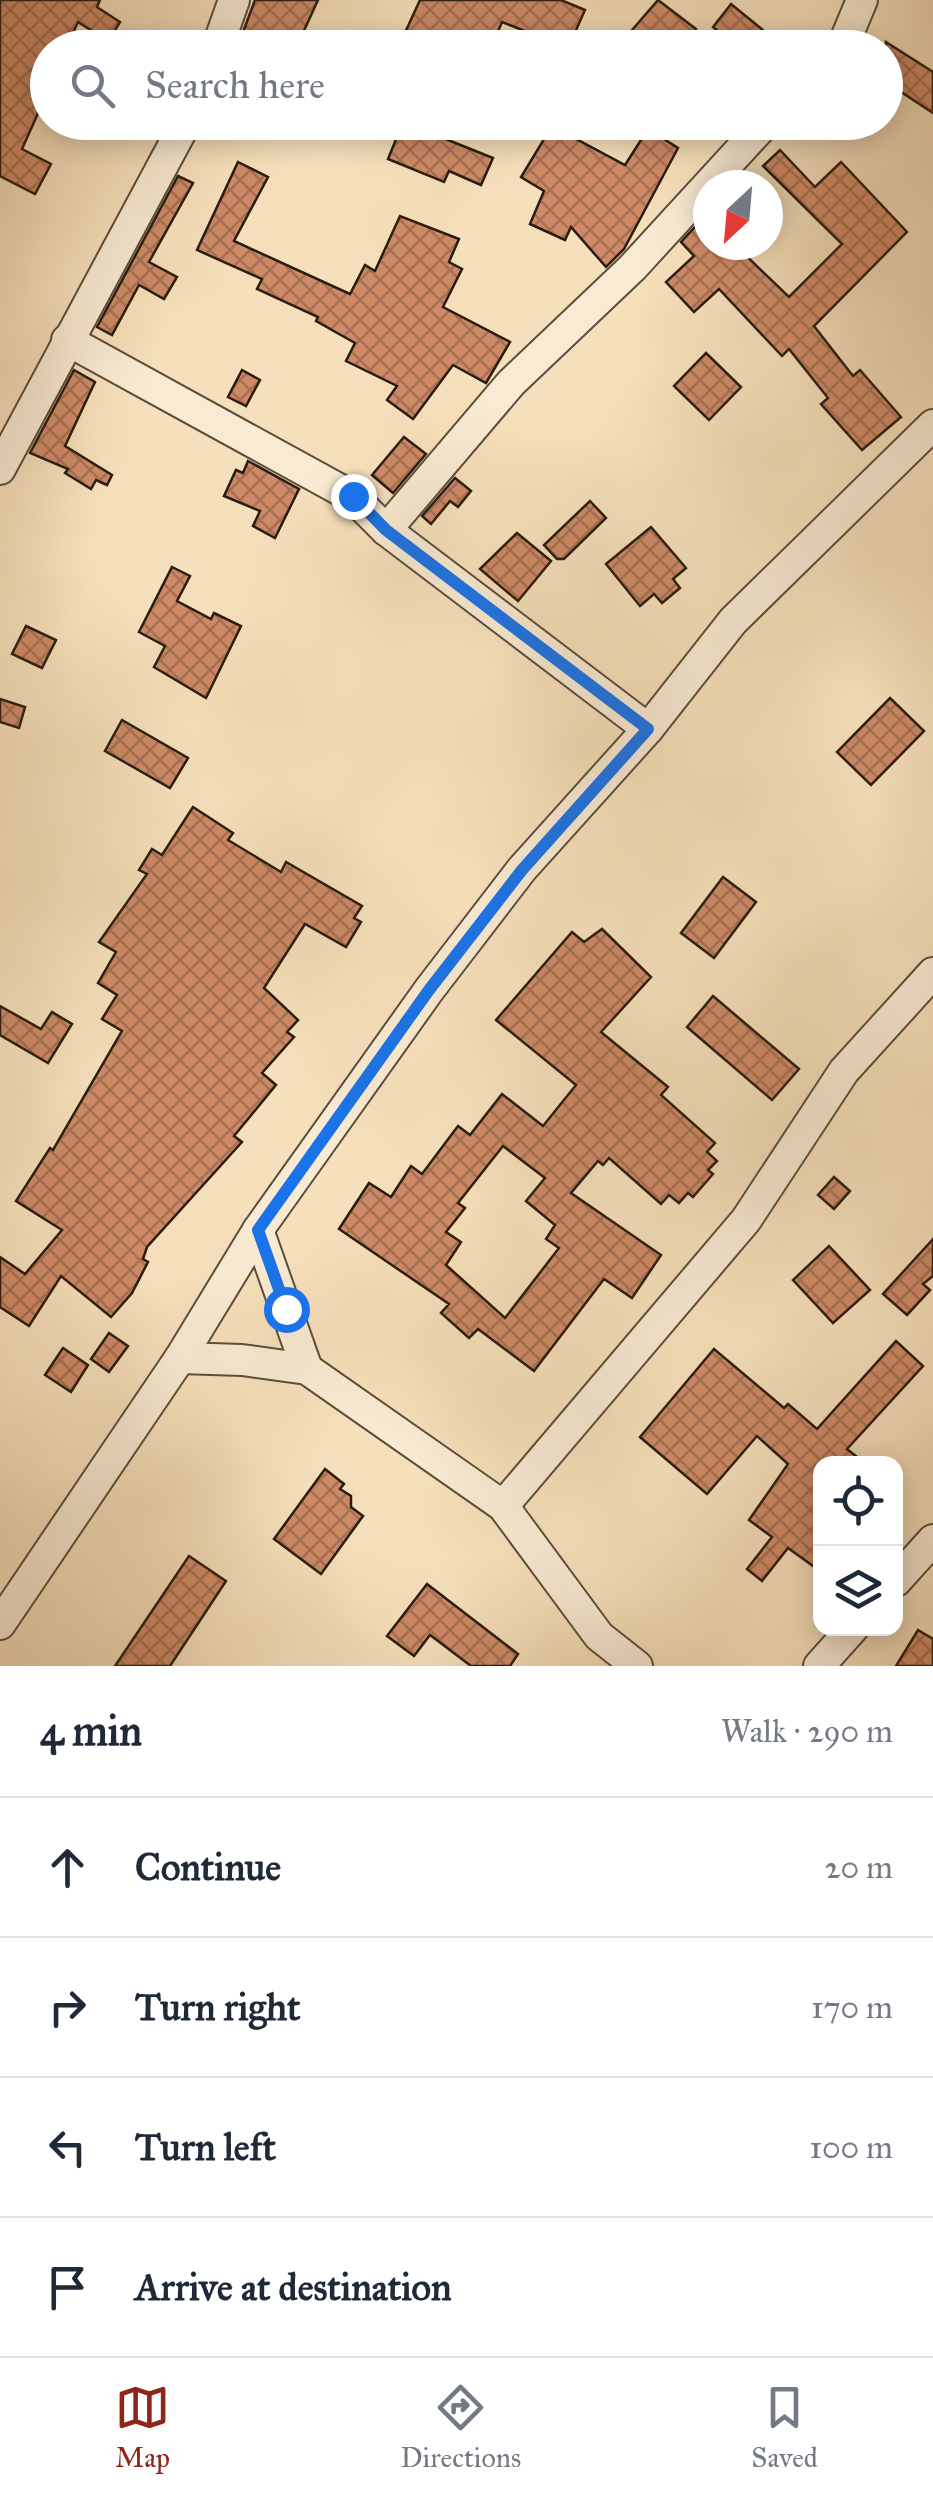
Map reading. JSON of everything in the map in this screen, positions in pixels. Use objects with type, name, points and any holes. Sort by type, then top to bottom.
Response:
[{"type":"street","points":[[223,30],[234,0]]},
{"type":"street","points":[[850,30],[862,0]]},
{"type":"street","points":[[0,469],[176,140]]},
{"type":"street","points":[[386,530],[511,383],[632,268],[749,140]]},
{"type":"street","points":[[68,340],[353,496],[386,530],[648,729]]},
{"type":"street","points":[[0,1624],[180,1358],[258,1230],[368,1070],[522,870],[648,729],[733,621],[933,424]]},
{"type":"street","points":[[503,1506],[746,1220],[844,1071],[933,973]]},
{"type":"street","points":[[258,1230],[306,1369]]},
{"type":"street","points":[[180,1358],[242,1360],[306,1369],[503,1506],[619,1660]]},
{"type":"street","points":[[903,1573],[933,1540]]},
{"type":"street","points":[[819,1666],[846,1636]]},
{"type":"building","points":[[0,0],[100,0],[97,7],[120,22],[115,30],[91,30],[78,22],[74,30],[30,30],[30,131],[22,149],[51,164],[35,194],[0,176]]},
{"type":"building","points":[[255,0],[318,0],[304,30],[244,30]]},
{"type":"building","points":[[420,0],[561,0],[585,10],[576,30],[522,30],[502,22],[499,30],[406,30]]},
{"type":"building","points":[[658,0],[696,29],[695,30],[632,30]]},
{"type":"building","points":[[731,4],[763,30],[717,30],[713,27]]},
{"type":"building","points":[[903,53],[933,72],[933,113],[903,93]]},
{"type":"building","points":[[396,140],[448,140],[493,158],[481,185],[449,171],[444,182],[388,159]]},
{"type":"building","points":[[543,140],[578,140],[625,165],[641,140],[665,140],[678,148],[624,249],[606,267],[571,227],[565,240],[530,224],[544,191],[521,177]]},
{"type":"building","points":[[780,150],[815,187],[841,162],[907,232],[814,326],[853,376],[860,370],[901,417],[862,450],[821,404],[828,398],[789,349],[782,356],[719,289],[694,312],[666,282],[693,257],[693,260],[751,260],[789,297],[842,244],[783,186],[783,170],[767,170],[763,166]]},
{"type":"building","points":[[238,162],[268,177],[234,241],[350,294],[365,265],[375,271],[400,216],[459,239],[449,262],[462,269],[443,307],[510,342],[486,383],[453,365],[413,419],[387,400],[397,386],[346,361],[355,343],[316,321],[318,317],[257,289],[262,279],[197,250]]},
{"type":"building","points":[[178,176],[193,183],[149,262],[177,277],[164,299],[139,285],[112,335],[97,327]]},
{"type":"building","points":[[693,229],[693,255],[681,242]]},
{"type":"building","points":[[706,353],[741,387],[709,420],[674,386]]},
{"type":"building","points":[[74,370],[95,382],[65,446],[112,475],[107,485],[96,480],[91,489],[65,473],[68,469],[30,453]]},
{"type":"building","points":[[242,370],[260,380],[246,406],[228,397]]},
{"type":"building","points":[[404,437],[426,454],[393,493],[372,475]]},
{"type":"building","points":[[248,461],[299,489],[275,538],[253,526],[260,511],[224,496],[236,470],[243,473]]},
{"type":"building","points":[[455,478],[471,491],[458,507],[450,501],[431,524],[422,516]]},
{"type":"building","points":[[590,501],[606,518],[564,559],[557,559],[544,545]]},
{"type":"building","points":[[651,527],[686,568],[673,579],[680,588],[662,603],[654,594],[640,606],[606,564]]},
{"type":"building","points":[[517,533],[551,561],[518,601],[480,569]]},
{"type":"building","points":[[172,567],[190,576],[177,601],[211,619],[214,613],[241,626],[206,698],[154,667],[165,646],[139,632]]},
{"type":"building","points":[[26,626],[56,640],[42,668],[12,654]]},
{"type":"building","points":[[890,698],[924,731],[871,785],[837,752]]},
{"type":"building","points":[[0,699],[25,707],[19,728],[0,722]]},
{"type":"building","points":[[122,720],[188,758],[170,788],[105,751]]},
{"type":"building","points":[[193,807],[233,833],[228,840],[281,872],[286,862],[362,906],[354,918],[361,922],[346,947],[305,924],[264,988],[298,1020],[287,1032],[294,1037],[262,1073],[276,1085],[234,1136],[242,1142],[147,1247],[143,1259],[148,1262],[132,1293],[111,1317],[61,1276],[29,1326],[0,1307],[0,1257],[25,1274],[62,1230],[16,1201],[50,1148],[53,1150],[122,1031],[102,1019],[117,995],[98,983],[116,952],[99,942],[147,874],[139,870],[152,849],[162,855]]},
{"type":"building","points":[[723,877],[756,902],[714,958],[681,933]]},
{"type":"building","points":[[602,929],[651,977],[601,1032],[668,1087],[661,1095],[715,1143],[707,1152],[717,1161],[708,1170],[713,1174],[693,1197],[688,1193],[679,1203],[669,1195],[661,1204],[609,1158],[603,1165],[598,1161],[571,1193],[661,1255],[632,1298],[604,1279],[534,1371],[478,1329],[469,1338],[441,1313],[449,1304],[339,1229],[369,1183],[391,1197],[411,1166],[422,1174],[458,1126],[470,1135],[502,1094],[543,1126],[576,1085],[496,1020],[572,932],[584,942]],"holes":[[[503,1146],[545,1178],[526,1201],[555,1225],[546,1239],[559,1248],[505,1318],[446,1265],[461,1242],[446,1232],[465,1208],[458,1203]]]},
{"type":"building","points":[[713,996],[799,1069],[772,1100],[687,1027]]},
{"type":"building","points":[[0,1006],[41,1029],[52,1012],[72,1024],[48,1063],[0,1035]]},
{"type":"building","points":[[834,1177],[850,1191],[834,1209],[818,1195]]},
{"type":"building","points":[[933,1239],[933,1276],[923,1284],[930,1290],[907,1315],[883,1294]]},
{"type":"building","points":[[829,1246],[870,1290],[833,1323],[793,1280]]},
{"type":"building","points":[[109,1333],[128,1346],[109,1372],[91,1359]]},
{"type":"building","points":[[896,1341],[923,1366],[847,1449],[856,1456],[813,1456],[813,1566],[788,1548],[762,1581],[747,1569],[772,1537],[749,1520],[788,1464],[757,1436],[707,1494],[640,1437],[714,1349],[784,1408],[788,1404],[817,1429]]},
{"type":"building","points":[[63,1348],[88,1365],[71,1392],[45,1375]]},
{"type":"building","points":[[325,1469],[344,1484],[340,1489],[351,1496],[351,1507],[363,1516],[321,1574],[274,1539]]},
{"type":"building","points":[[189,1556],[226,1581],[170,1666],[115,1666]]},
{"type":"building","points":[[427,1584],[518,1654],[510,1666],[471,1666],[430,1635],[414,1656],[387,1636]]},
{"type":"building","points":[[918,1630],[933,1639],[933,1666],[896,1666]]},
{"type":"route","points":[[286,1309],[258,1230],[368,1070],[522,870],[648,729],[386,530],[353,496]]}]
